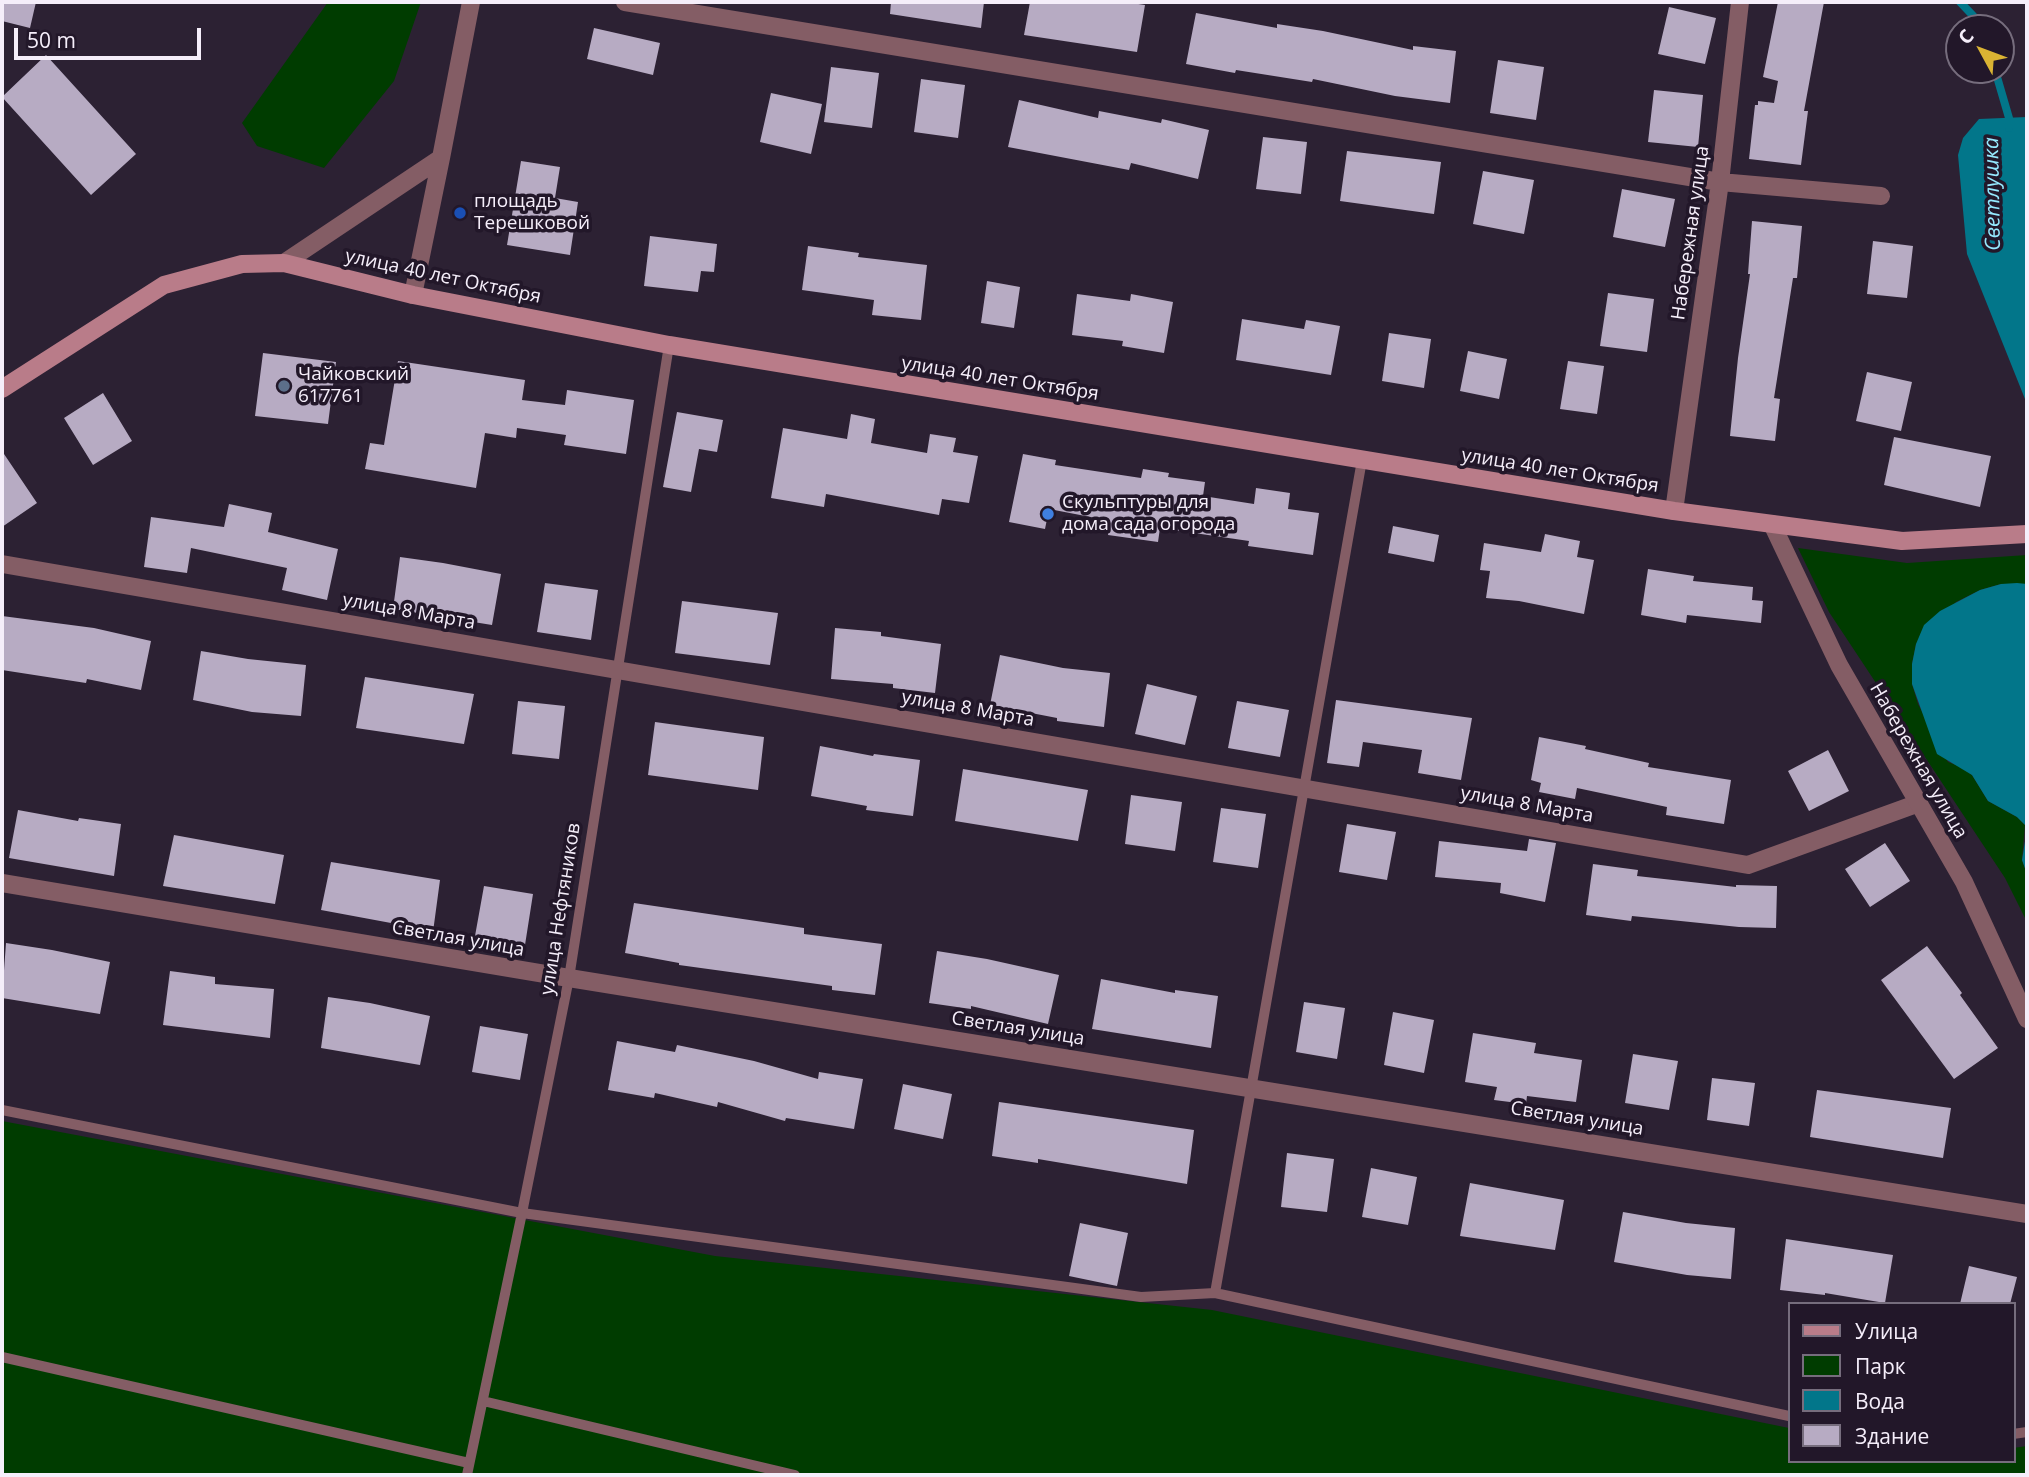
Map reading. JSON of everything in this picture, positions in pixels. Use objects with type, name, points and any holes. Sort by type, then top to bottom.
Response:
[{"type":"main road","name":"улица 40 лет Октября","points":[[2,389],[164,285],[242,264],[284,263],[413,295],[669,345],[1674,511],[1902,541],[2027,534]]},
{"type":"street","points":[[413,295],[471,2]]},
{"type":"street","points":[[625,2],[1720,182],[1881,196]]},
{"type":"street","name":"Набережная улица","points":[[1674,511],[1720,182],[1740,2]]},
{"type":"street","points":[[284,263],[441,158]]},
{"type":"street","name":"Набережная улица","points":[[1772,524],[1839,665],[1964,882],[2027,1019]]},
{"type":"street","name":"улица 8 Марта","points":[[2,564],[1748,865],[1919,803]]},
{"type":"street","name":"Светлая улица","points":[[2,883],[569,978],[2027,1214]]},
{"type":"lane","name":"улица Нефтяников","points":[[467,1475],[523,1213],[569,978],[669,345]]},
{"type":"lane","points":[[1215,1293],[1362,460]]},
{"type":"lane","points":[[2,1110],[523,1213],[1141,1297],[1215,1293],[1787,1416]]},
{"type":"lane","points":[[2,1357],[470,1463]]},
{"type":"lane","points":[[483,1401],[795,1475]]},
{"type":"green space","points":[[328,2],[421,2],[394,81],[324,168],[257,146],[242,123]]},
{"type":"green space","points":[[1798,548],[1907,563],[2027,555],[2027,584],[2001,584],[1980,590],[1956,602],[1916,644],[1912,684],[1918,704],[1948,762],[1972,775],[1988,801],[2017,817],[2025,825],[2022,860],[2027,874],[2027,922],[2005,878],[1829,612]]},
{"type":"green space","points":[[2,1121],[715,1256],[1212,1310],[1787,1428],[1787,1463],[2015,1463],[2015,1448],[2027,1446],[2027,1475],[2,1475]]},
{"type":"water","points":[[2027,117],[2027,404],[1967,254],[1958,155],[1963,138],[1979,119]]},
{"type":"water","points":[[2017,583],[2027,584],[2027,874],[2022,860],[2025,825],[2017,817],[1988,801],[1972,775],[1937,754],[1912,684],[1916,644],[1924,625],[1940,611],[1980,590]]},
{"type":"building","points":[[2,2],[36,2],[30,28],[2,21]]},
{"type":"building","points":[[891,2],[984,2],[981,28],[890,14]]},
{"type":"building","points":[[1030,2],[1125,2],[1145,5],[1137,52],[1024,35]]},
{"type":"building","points":[[1778,2],[1824,2],[1804,111],[1808,111],[1801,165],[1749,159],[1755,105],[1758,105],[1758,101],[1774,103],[1778,81],[1763,77]]},
{"type":"building","points":[[1669,7],[1716,18],[1705,64],[1658,54]]},
{"type":"building","points":[[1196,13],[1277,28],[1277,24],[1323,31],[1413,50],[1413,46],[1456,51],[1450,103],[1395,96],[1313,79],[1312,82],[1236,70],[1235,73],[1186,64]]},
{"type":"building","points":[[594,28],[660,43],[653,75],[587,59]]},
{"type":"building","points":[[46,55],[136,154],[91,195],[2,97]]},
{"type":"building","points":[[1498,60],[1544,67],[1536,120],[1490,113]]},
{"type":"building","points":[[831,67],[879,73],[872,128],[824,122]]},
{"type":"building","points":[[921,79],[965,85],[958,138],[914,132]]},
{"type":"building","points":[[1654,90],[1703,95],[1698,147],[1648,142]]},
{"type":"building","points":[[771,93],[822,104],[811,154],[760,142]]},
{"type":"building","points":[[1019,100],[1098,118],[1099,111],[1161,123],[1162,119],[1209,130],[1198,179],[1131,163],[1129,170],[1008,147]]},
{"type":"building","points":[[1263,137],[1307,142],[1301,194],[1256,189]]},
{"type":"building","points":[[1347,151],[1441,162],[1434,214],[1340,201]]},
{"type":"building","points":[[521,161],[560,167],[555,198],[578,202],[570,255],[507,245]]},
{"type":"building","points":[[1483,171],[1534,180],[1524,234],[1473,224]]},
{"type":"building","points":[[1622,189],[1675,199],[1665,247],[1613,237]]},
{"type":"building","points":[[1752,221],[1802,226],[1797,278],[1793,278],[1774,398],[1780,399],[1775,441],[1730,436],[1750,274]]},
{"type":"building","points":[[650,236],[717,244],[714,272],[701,271],[698,292],[644,286]]},
{"type":"building","points":[[1873,241],[1913,246],[1907,298],[1867,294]]},
{"type":"building","points":[[808,246],[859,253],[858,257],[927,265],[921,320],[872,315],[874,300],[802,290]]},
{"type":"building","points":[[987,281],[1020,287],[1014,328],[981,323]]},
{"type":"building","points":[[1608,293],[1654,299],[1647,352],[1600,346]]},
{"type":"building","points":[[1077,294],[1130,301],[1131,294],[1173,302],[1164,353],[1122,346],[1123,341],[1072,335]]},
{"type":"building","points":[[1242,319],[1304,329],[1306,320],[1340,326],[1331,375],[1236,360]]},
{"type":"building","points":[[1389,333],[1431,339],[1424,388],[1382,381]]},
{"type":"building","points":[[1468,351],[1507,359],[1499,399],[1460,391]]},
{"type":"building","points":[[263,353],[336,362],[328,424],[255,416]]},
{"type":"building","points":[[398,361],[525,380],[522,400],[565,405],[567,390],[634,400],[626,454],[564,445],[566,435],[517,428],[516,438],[485,433],[476,488],[365,469],[370,443],[384,445]]},
{"type":"building","points":[[1568,361],[1604,366],[1597,414],[1560,409]]},
{"type":"building","points":[[1867,372],[1912,382],[1901,431],[1856,421]]},
{"type":"building","points":[[103,393],[132,441],[93,465],[64,418]]},
{"type":"building","points":[[677,412],[723,420],[717,452],[699,449],[691,492],[663,487]]},
{"type":"building","points":[[851,414],[875,419],[871,443],[927,453],[930,434],[956,438],[953,452],[978,456],[969,503],[942,499],[939,515],[826,494],[824,507],[771,498],[783,428],[847,439]]},
{"type":"building","points":[[1894,437],[1991,456],[1980,507],[1884,485]]},
{"type":"building","points":[[2,451],[37,503],[2,527]]},
{"type":"building","points":[[1023,454],[1056,460],[1055,465],[1141,478],[1143,469],[1169,473],[1168,477],[1205,482],[1203,496],[1254,504],[1256,488],[1290,493],[1288,509],[1319,513],[1313,555],[1248,546],[1249,541],[1160,528],[1158,542],[1108,535],[1109,526],[1100,525],[1101,519],[1049,509],[1045,529],[1009,522]]},
{"type":"building","points":[[229,504],[272,513],[268,532],[338,549],[327,600],[282,590],[287,568],[191,548],[187,573],[144,567],[151,517],[224,527]]},
{"type":"building","points":[[1393,526],[1439,535],[1434,562],[1388,553]]},
{"type":"building","points":[[1545,534],[1580,541],[1577,557],[1594,560],[1584,614],[1519,601],[1486,598],[1490,571],[1480,570],[1484,543],[1541,552]]},
{"type":"building","points":[[400,557],[501,574],[492,625],[393,609]]},
{"type":"building","points":[[1648,569],[1694,576],[1693,581],[1753,587],[1752,600],[1763,601],[1761,623],[1687,615],[1686,623],[1641,615]]},
{"type":"building","points":[[545,583],[598,590],[591,640],[537,632]]},
{"type":"building","points":[[682,601],[778,613],[770,665],[675,653]]},
{"type":"building","points":[[2,616],[94,628],[151,641],[141,690],[87,679],[86,683],[2,670]]},
{"type":"building","points":[[835,628],[881,632],[881,636],[941,644],[935,693],[893,688],[893,684],[831,679]]},
{"type":"building","points":[[201,651],[306,665],[301,716],[252,712],[193,700]]},
{"type":"building","points":[[1000,655],[1063,668],[1110,673],[1104,727],[1057,721],[1057,718],[990,705]]},
{"type":"building","points":[[365,677],[474,694],[464,744],[356,728]]},
{"type":"building","points":[[1147,684],[1197,696],[1185,745],[1135,734]]},
{"type":"building","points":[[1336,700],[1472,718],[1461,780],[1418,773],[1422,750],[1363,742],[1359,767],[1327,763]]},
{"type":"building","points":[[518,701],[565,706],[559,759],[512,754]]},
{"type":"building","points":[[1237,701],[1289,710],[1280,757],[1228,748]]},
{"type":"building","points":[[655,722],[764,737],[758,790],[648,775]]},
{"type":"building","points":[[1539,737],[1649,763],[1648,767],[1731,780],[1724,824],[1666,815],[1667,807],[1577,788],[1575,799],[1539,792],[1541,783],[1531,780]]},
{"type":"building","points":[[820,746],[873,756],[920,760],[913,816],[866,810],[867,806],[811,796]]},
{"type":"building","points":[[1828,750],[1849,791],[1809,811],[1788,771]]},
{"type":"building","points":[[963,769],[1088,790],[1078,841],[955,821]]},
{"type":"building","points":[[1131,795],[1182,802],[1175,851],[1125,844]]},
{"type":"building","points":[[1221,808],[1266,814],[1258,868],[1213,862]]},
{"type":"building","points":[[18,810],[78,821],[79,818],[121,824],[114,876],[9,858]]},
{"type":"building","points":[[1347,824],[1396,832],[1387,880],[1339,872]]},
{"type":"building","points":[[174,835],[284,855],[275,904],[163,886]]},
{"type":"building","points":[[1529,839],[1556,843],[1545,902],[1500,893],[1501,883],[1435,877],[1439,841],[1527,851]]},
{"type":"building","points":[[1885,843],[1910,881],[1870,907],[1845,869]]},
{"type":"building","points":[[331,862],[440,880],[433,932],[390,926],[391,923],[321,910]]},
{"type":"building","points":[[1593,864],[1638,870],[1637,876],[1736,887],[1777,886],[1776,928],[1632,916],[1631,921],[1586,915]]},
{"type":"building","points":[[484,886],[533,894],[525,945],[475,936]]},
{"type":"building","points":[[634,903],[804,928],[804,934],[882,944],[875,995],[832,990],[832,986],[679,965],[625,953]]},
{"type":"building","points":[[6,943],[110,962],[100,1014],[2,998]]},
{"type":"building","points":[[1927,946],[1998,1048],[1954,1079],[1881,980]]},
{"type":"building","points":[[937,951],[1059,975],[1048,1024],[971,1006],[971,1009],[929,1003]]},
{"type":"building","points":[[170,971],[215,977],[215,984],[274,989],[270,1038],[163,1025]]},
{"type":"building","points":[[1101,979],[1175,993],[1175,990],[1218,996],[1211,1048],[1092,1029]]},
{"type":"building","points":[[328,997],[430,1016],[420,1065],[321,1048]]},
{"type":"building","points":[[1304,1002],[1345,1008],[1337,1059],[1296,1052]]},
{"type":"building","points":[[1393,1012],[1434,1020],[1424,1073],[1384,1065]]},
{"type":"building","points":[[480,1026],[528,1034],[520,1080],[472,1072]]},
{"type":"building","points":[[1473,1033],[1536,1043],[1534,1053],[1582,1060],[1576,1102],[1527,1096],[1526,1104],[1494,1100],[1497,1087],[1465,1082]]},
{"type":"building","points":[[617,1041],[675,1052],[677,1045],[754,1061],[818,1079],[819,1072],[863,1079],[854,1129],[786,1118],[785,1121],[718,1102],[717,1107],[655,1093],[654,1098],[608,1090]]},
{"type":"building","points":[[1633,1054],[1678,1061],[1669,1110],[1625,1103]]},
{"type":"building","points":[[1712,1078],[1755,1083],[1749,1126],[1707,1120]]},
{"type":"building","points":[[903,1084],[952,1094],[943,1139],[894,1129]]},
{"type":"building","points":[[1817,1090],[1951,1108],[1943,1158],[1810,1137]]},
{"type":"building","points":[[999,1102],[1194,1130],[1187,1184],[1038,1159],[1038,1163],[992,1156]]},
{"type":"building","points":[[1287,1153],[1334,1159],[1327,1212],[1281,1207]]},
{"type":"building","points":[[1371,1168],[1417,1177],[1408,1225],[1362,1217]]},
{"type":"building","points":[[1470,1183],[1564,1200],[1555,1250],[1460,1236]]},
{"type":"building","points":[[1623,1212],[1735,1228],[1731,1279],[1687,1275],[1614,1262]]},
{"type":"building","points":[[1080,1223],[1128,1233],[1117,1286],[1069,1276]]},
{"type":"building","points":[[1786,1239],[1893,1255],[1885,1302],[1825,1293],[1780,1290]]},
{"type":"building","points":[[1969,1266],[2017,1277],[2011,1302],[1960,1302]]},
{"type":"waterway","name":"Светлушка","points":[[1960,2],[1971,14]]},
{"type":"waterway","name":"Светлушка","points":[[1999,84],[2009,118],[2009,128]]},
{"type":"place","name":"площадь Терешковой","points":[[460,213]]},
{"type":"place","name":"Чайковский 617761","points":[[284,386]]},
{"type":"place","name":"Скульптуры для дома сада огорода","points":[[1048,514]]}]
